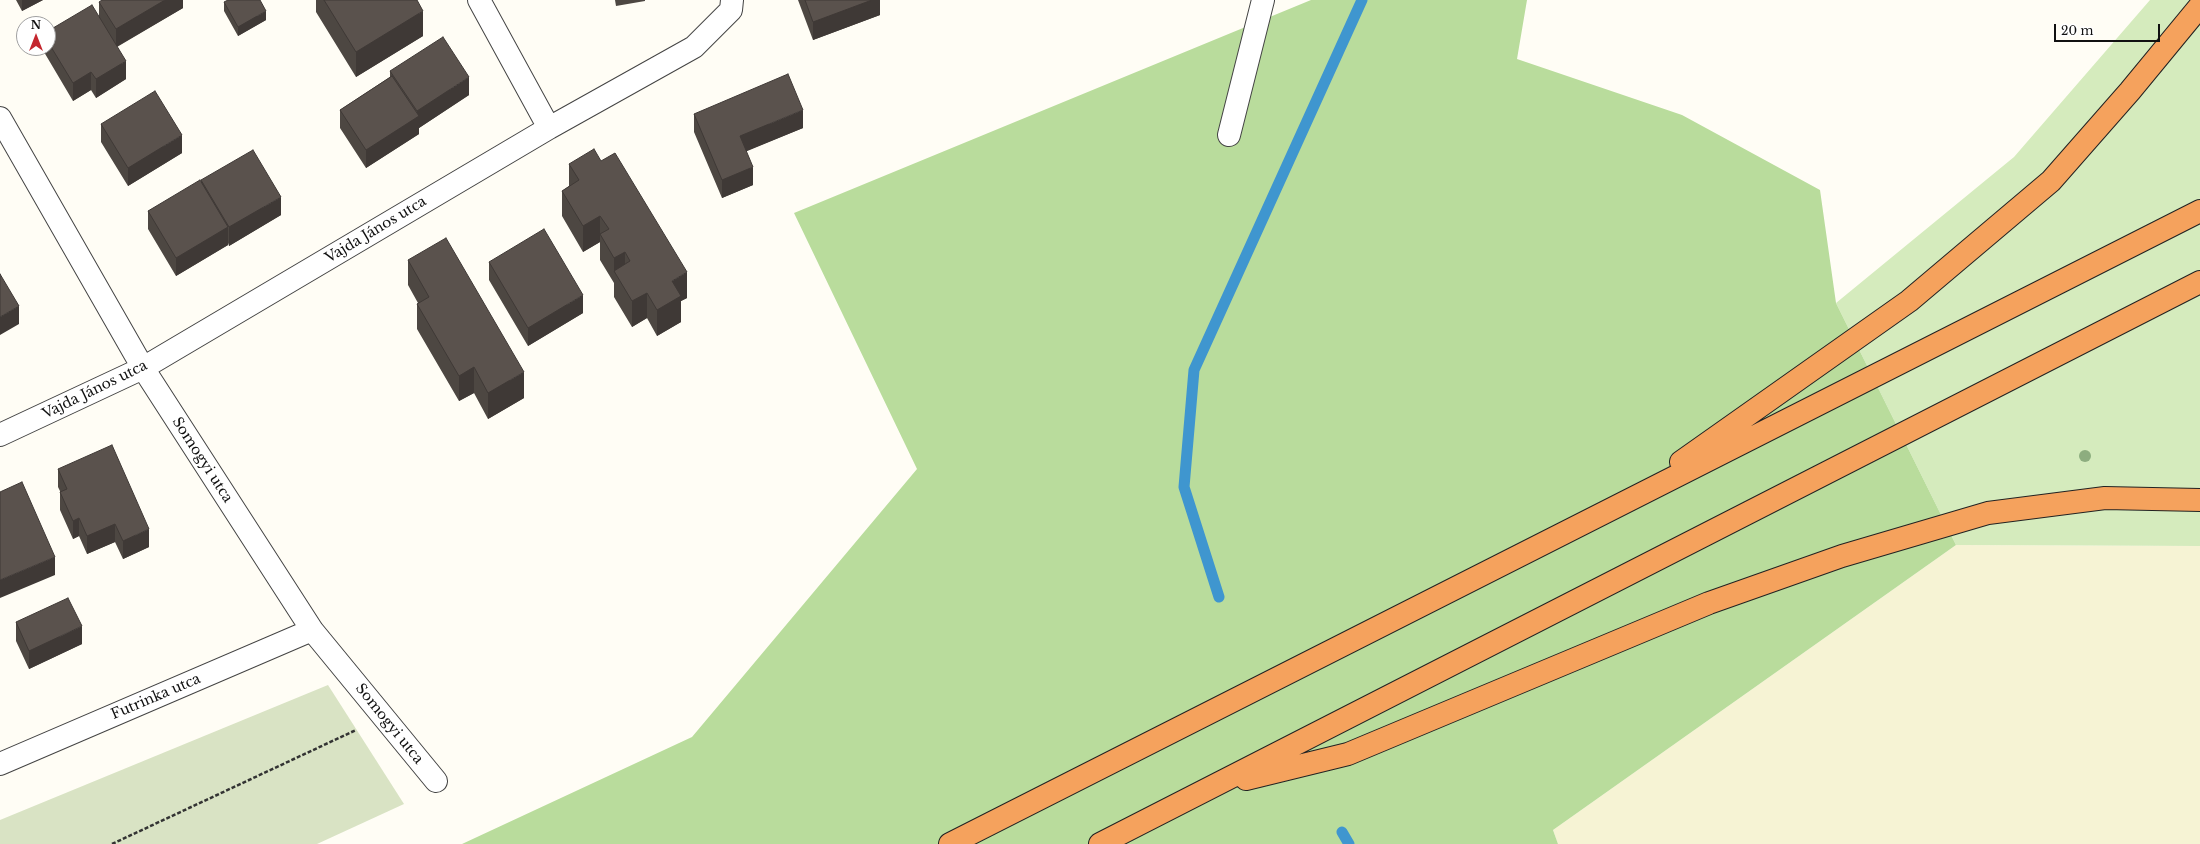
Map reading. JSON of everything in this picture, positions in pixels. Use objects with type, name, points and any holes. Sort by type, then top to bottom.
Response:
[{"type":"highway","points":[[1618,506],[1909,301],[2051,181],[2130,91],[2200,6]]},
{"type":"highway","points":[[950,844],[2200,211]]},
{"type":"highway","points":[[1100,844],[2200,282]]},
{"type":"highway","points":[[1208,789],[1348,754],[1709,603],[1858,551],[1988,513],[2105,498],[2200,500]]},
{"type":"street","points":[[479,0],[549,128]]},
{"type":"street","name":"Vajda János utca","points":[[0,435],[142,368],[549,128],[694,47],[731,10],[732,0]]},
{"type":"street","points":[[1228,135],[1263,0]]},
{"type":"street","name":"Somogyi utca","points":[[0,118],[142,368],[312,630],[436,781]]},
{"type":"street","name":"Futrinka utca","points":[[0,764],[312,630]]},
{"type":"path","points":[[112,844],[383,717]]},
{"type":"shaded area","points":[[1956,545],[2200,546],[2200,844],[1558,844],[1553,830]]},
{"type":"green space","points":[[1311,0],[1527,0],[1517,59],[1682,115],[1820,190],[1836,303],[1956,545],[1553,830],[1558,844],[462,844],[692,737],[917,469],[794,213]]},
{"type":"green space","points":[[2150,0],[2200,0],[2200,546],[1956,545],[1836,303],[2014,157]]},
{"type":"green space","points":[[328,685],[404,804],[317,844],[0,844],[0,820]]},
{"type":"building","points":[[102,0],[165,0],[116,29],[99,2]]},
{"type":"building","points":[[228,0],[260,0],[266,11],[238,27],[224,2]]},
{"type":"building","points":[[324,0],[417,0],[423,11],[356,52]]},
{"type":"building","points":[[805,0],[872,0],[813,22]]},
{"type":"building","points":[[92,5],[126,61],[96,79],[91,72],[73,83],[56,55],[56,26]]},
{"type":"building","points":[[443,37],[469,77],[417,111],[390,71]]},
{"type":"building","points":[[788,74],[803,110],[740,136],[753,167],[722,180],[694,114]]},
{"type":"building","points":[[392,76],[419,116],[366,150],[340,110]]},
{"type":"building","points":[[155,91],[182,135],[128,168],[101,124]]},
{"type":"building","points":[[594,149],[601,161],[615,153],[687,272],[672,281],[681,296],[657,310],[647,293],[632,301],[614,271],[630,261],[625,252],[614,258],[600,234],[609,229],[600,216],[583,226],[562,191],[579,180],[569,164]]},
{"type":"building","points":[[253,150],[281,197],[229,227],[201,180]]},
{"type":"building","points":[[200,180],[228,227],[176,258],[148,211]]},
{"type":"building","points":[[544,229],[583,295],[528,328],[489,262]]},
{"type":"building","points":[[446,238],[524,372],[488,393],[474,367],[459,376],[417,304],[429,297],[408,260]]},
{"type":"building","points":[[0,274],[19,306],[0,317]]},
{"type":"building","points":[[112,445],[149,529],[123,541],[115,524],[87,536],[79,518],[73,521],[60,492],[67,489],[58,469]]},
{"type":"building","points":[[22,482],[55,557],[0,580],[0,492]]},
{"type":"building","points":[[68,598],[82,626],[29,651],[16,622]]},
{"type":"waterway","points":[[1219,597],[1184,487],[1194,370],[1362,0]]},
{"type":"waterway","points":[[1342,832],[1349,844]]}]
